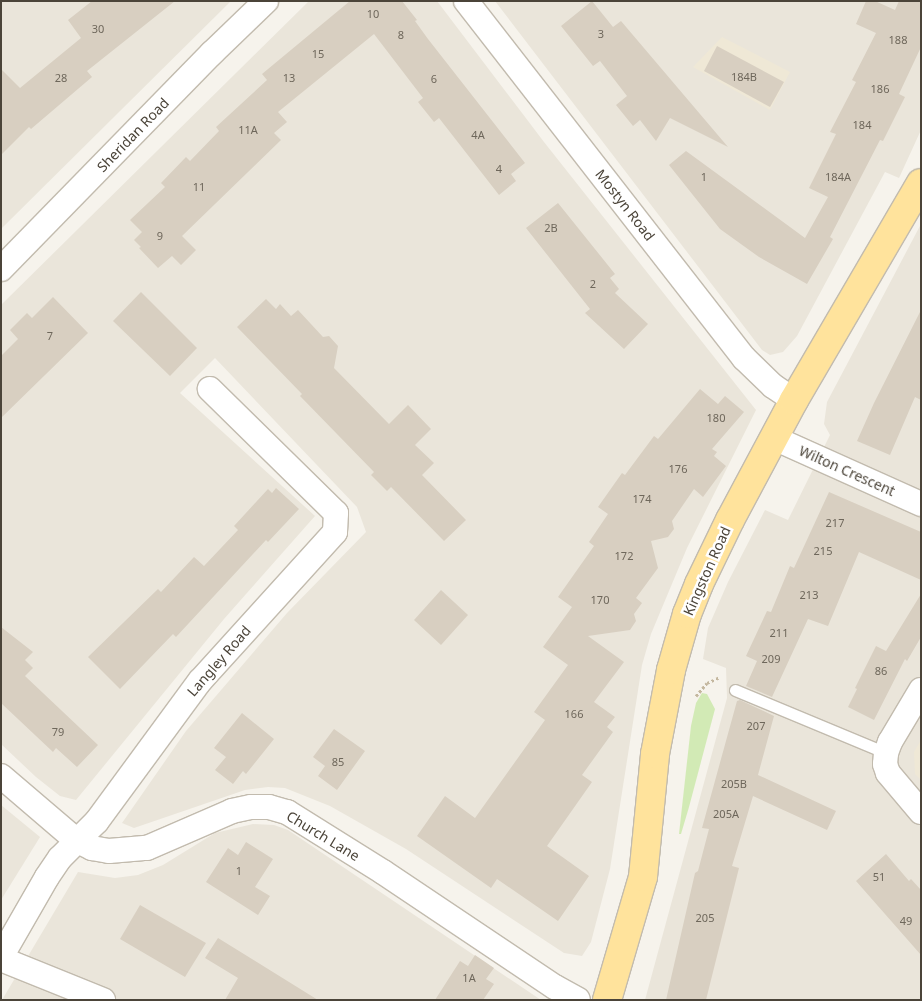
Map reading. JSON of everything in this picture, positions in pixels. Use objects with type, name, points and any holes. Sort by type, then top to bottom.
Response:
[{"type":"main road","name":"Kingston Road","points":[[607,1000],[642,877],[655,754],[678,641],[699,584],[794,400],[921,184]]},
{"type":"street","name":"Sheridan Road","points":[[1,269],[212,53],[266,1]]},
{"type":"street","name":"Mostyn Road","points":[[466,1],[744,358],[773,386],[794,400]]},
{"type":"street","name":"Langley Road","points":[[103,1000],[1,958],[47,877],[76,840],[97,821],[200,681],[335,532],[336,513],[210,389]]},
{"type":"street","name":"Wilton Crescent","points":[[774,438],[921,504]]},
{"type":"street","points":[[921,690],[888,748],[885,764],[888,774],[921,812]]},
{"type":"street","name":"Church Lane","points":[[1,776],[76,840],[100,850],[127,851],[147,848],[232,811],[251,807],[269,807],[287,812],[383,872],[555,987],[578,1000]]},
{"type":"lane","points":[[734,690],[888,748]]},
{"type":"shaded area","points":[[1,1],[231,1],[1,229]]},
{"type":"shaded area","points":[[309,1],[437,1],[544,142],[756,410],[687,548],[651,634],[642,665],[610,869],[591,942],[582,956],[564,953],[406,849],[330,806],[285,788],[268,787],[245,790],[134,828],[122,823],[186,731],[287,613],[366,532],[357,507],[215,358],[180,393],[315,516],[224,619],[76,800],[60,796],[36,777],[1,744],[1,305]]},
{"type":"shaded area","points":[[495,1],[921,1],[921,130],[899,178],[885,172],[797,336],[783,352],[770,355],[762,350]]},
{"type":"shaded area","points":[[722,37],[790,72],[770,110],[693,67]]},
{"type":"shaded area","points":[[921,224],[921,1000],[645,1000],[727,698],[726,668],[703,659],[708,628],[728,582],[765,510],[788,520],[830,435],[824,424],[827,402]]},
{"type":"shaded area","points":[[921,740],[921,780],[915,774],[914,752]]},
{"type":"shaded area","points":[[1,805],[40,837],[1,900]]},
{"type":"shaded area","points":[[253,824],[274,825],[288,830],[541,1000],[2,1000],[78,872],[115,878],[138,875],[163,865],[215,833]]},
{"type":"green space","points":[[702,693],[707,694],[715,709],[689,807],[681,834],[679,834],[691,726],[696,703]]},
{"type":"building","points":[[92,1],[175,1],[87,71],[92,77],[31,129],[29,127],[1,155],[1,69],[20,88],[81,38],[68,20]]},
{"type":"building","points":[[350,1],[402,1],[417,20],[415,21],[428,39],[525,163],[511,174],[516,181],[499,195],[439,118],[434,122],[418,102],[423,98],[374,34],[278,112],[287,122],[274,133],[281,140],[182,236],[196,250],[181,265],[172,256],[158,268],[134,240],[142,232],[130,220],[165,187],[161,183],[186,157],[190,161],[219,131],[216,127],[267,80],[262,74]]},
{"type":"building","points":[[592,1],[613,27],[621,21],[728,147],[670,118],[656,141],[640,120],[633,126],[616,105],[627,96],[600,61],[593,66],[561,26]]},
{"type":"building","points":[[866,1],[875,1],[895,10],[899,1],[921,1],[921,47],[899,94],[905,97],[883,141],[880,140],[830,237],[833,239],[807,284],[759,257],[720,229],[669,165],[686,151],[805,238],[828,197],[809,188],[836,134],[830,132],[856,82],[852,80],[876,33],[856,24]]},
{"type":"building","points":[[717,46],[784,82],[770,107],[704,71]]},
{"type":"building","points":[[558,203],[615,274],[610,278],[619,289],[615,293],[648,324],[624,349],[585,313],[590,309],[526,228]]},
{"type":"building","points":[[141,292],[197,348],[170,376],[113,321]]},
{"type":"building","points":[[53,297],[88,333],[1,418],[1,356],[18,339],[10,330],[27,313],[32,318]]},
{"type":"building","points":[[266,299],[276,309],[280,304],[291,316],[298,310],[323,337],[329,336],[338,346],[334,368],[389,424],[408,405],[431,429],[415,445],[434,463],[422,475],[466,520],[444,541],[391,487],[387,491],[371,475],[374,472],[300,396],[302,394],[237,327]]},
{"type":"building","points":[[921,310],[921,400],[915,397],[890,455],[857,441]]},
{"type":"building","points":[[700,389],[718,404],[725,396],[744,412],[712,449],[717,452],[714,456],[726,466],[703,497],[694,489],[672,521],[674,529],[668,537],[651,541],[658,568],[636,598],[642,603],[634,614],[636,621],[630,630],[588,636],[624,662],[594,702],[615,717],[607,727],[613,732],[582,775],[592,782],[547,846],[589,876],[558,921],[497,879],[491,888],[417,836],[445,796],[475,818],[545,720],[534,712],[568,665],[543,647],[572,607],[558,597],[594,546],[589,542],[608,514],[598,507],[622,473],[625,475],[654,436],[658,439]]},
{"type":"building","points":[[276,488],[299,509],[268,542],[266,540],[176,637],[173,634],[120,689],[88,657],[158,589],[161,592],[194,557],[204,566],[238,530],[234,526],[268,489],[272,493]]},
{"type":"building","points":[[829,492],[921,532],[921,580],[859,552],[828,626],[808,619],[772,697],[746,686],[757,661],[746,656],[767,611],[771,612],[790,566],[794,568]]},
{"type":"building","points":[[441,590],[468,615],[441,645],[414,620]]},
{"type":"building","points":[[921,594],[921,637],[907,661],[905,659],[874,720],[848,707],[857,689],[855,688],[876,646],[886,651]]},
{"type":"building","points":[[1,627],[33,652],[25,660],[33,668],[25,676],[98,745],[77,767],[56,748],[53,752],[1,703]]},
{"type":"building","points":[[740,700],[774,716],[758,775],[836,811],[827,830],[753,796],[732,866],[739,868],[706,1000],[666,1000],[695,873],[698,871],[709,829],[702,828],[737,701]]},
{"type":"building","points":[[242,713],[274,739],[246,774],[243,771],[233,784],[215,770],[226,757],[214,748]]},
{"type":"building","points":[[334,729],[365,751],[337,790],[318,776],[325,766],[313,757]]},
{"type":"building","points":[[246,842],[273,859],[255,887],[270,896],[258,915],[206,882],[228,848],[238,855]]},
{"type":"building","points":[[886,854],[909,881],[911,879],[921,890],[921,955],[856,881]]},
{"type":"building","points":[[140,905],[206,943],[185,977],[120,939]]},
{"type":"building","points":[[218,938],[318,1000],[225,1000],[238,978],[205,958]]},
{"type":"building","points":[[475,955],[494,968],[486,979],[494,984],[483,1000],[435,1000],[460,961],[468,966]]}]
